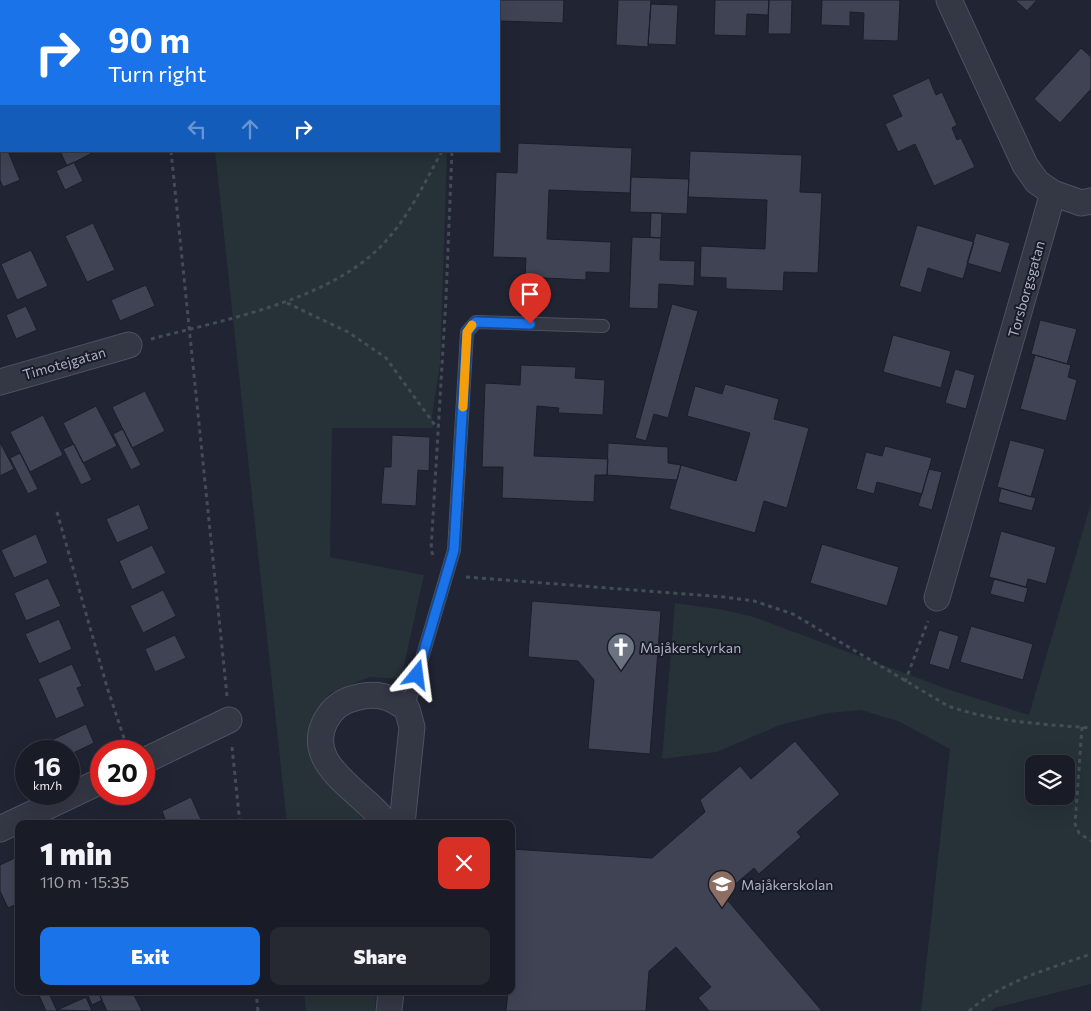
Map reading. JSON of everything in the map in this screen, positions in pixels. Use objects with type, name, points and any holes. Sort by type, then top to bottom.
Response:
[{"type":"street","points":[[949,0],[1024,165],[1037,182],[1053,193],[1081,203],[1091,201]]},
{"type":"street","name":"Torsborgsgatan","points":[[937,598],[1053,193]]},
{"type":"street","name":"Timotejgatan","points":[[0,382],[129,345]]},
{"type":"street","points":[[384,820],[380,814],[360,799],[327,762],[320,744],[322,728],[332,710],[344,700],[379,694],[394,699],[408,709],[412,727],[402,820]]},
{"type":"street","points":[[155,756],[229,720]]},
{"type":"street","points":[[21,820],[90,786]]},
{"type":"street","points":[[0,830],[15,823]]},
{"type":"street","points":[[390,1011],[391,995]]},
{"type":"lane","points":[[408,709],[447,574],[456,535],[467,332],[470,326],[476,322],[603,326]]},
{"type":"path","points":[[171,152],[240,820]]},
{"type":"path","points":[[129,345],[287,302],[322,287],[364,260],[390,237],[411,208],[441,152]]},
{"type":"path","points":[[452,152],[446,298],[431,550],[436,566],[447,574],[455,576],[724,596],[754,602],[793,614],[948,706],[973,715],[1002,720],[1091,728]]},
{"type":"path","points":[[287,302],[348,332],[386,358],[437,428]]},
{"type":"path","points":[[57,512],[107,687],[124,740]]},
{"type":"path","points":[[905,682],[937,598]]},
{"type":"path","points":[[1082,728],[1075,824],[1079,833],[1091,841]]},
{"type":"path","points":[[969,1011],[980,1001],[1017,981],[1091,954]]},
{"type":"path","points":[[256,995],[258,1011]]},
{"type":"shaded area","points":[[215,152],[447,152],[440,364],[432,416],[433,428],[332,428],[330,557],[424,575],[401,679],[370,677],[330,693],[315,716],[319,765],[364,820],[287,820]]},
{"type":"shaded area","points":[[1091,503],[1091,984],[995,1008],[991,1011],[921,1011],[950,749],[898,721],[861,710],[828,713],[780,725],[717,752],[662,759],[675,603],[724,610],[754,617],[950,690],[1029,715]]},
{"type":"shaded area","points":[[304,995],[376,995],[375,1011],[306,1011]]},
{"type":"building","points":[[500,0],[564,0],[563,23],[500,21]]},
{"type":"building","points":[[618,0],[651,0],[648,47],[616,45]]},
{"type":"building","points":[[715,0],[769,0],[768,15],[747,14],[746,36],[714,35]]},
{"type":"building","points":[[769,0],[792,0],[791,34],[768,34]]},
{"type":"building","points":[[822,0],[900,0],[898,41],[863,40],[864,13],[850,12],[850,26],[821,25]]},
{"type":"building","points":[[1015,0],[1037,0],[1027,11]]},
{"type":"building","points":[[651,4],[678,5],[676,45],[648,44]]},
{"type":"building","points":[[1081,48],[1091,57],[1091,89],[1060,123],[1034,99]]},
{"type":"building","points":[[929,78],[936,95],[942,92],[957,125],[952,128],[957,140],[961,138],[975,167],[934,186],[915,144],[898,152],[885,124],[902,116],[892,95]]},
{"type":"building","points":[[518,143],[632,148],[630,193],[549,190],[547,239],[611,242],[610,273],[586,272],[586,280],[525,277],[526,258],[493,257],[496,172],[517,173]]},
{"type":"building","points":[[690,151],[802,155],[800,192],[822,193],[818,273],[784,272],[783,291],[726,289],[726,278],[700,277],[701,246],[765,249],[767,200],[688,197]]},
{"type":"building","points":[[0,152],[8,152],[20,180],[3,187],[0,180]]},
{"type":"building","points":[[60,152],[94,152],[67,166]]},
{"type":"building","points":[[74,162],[83,181],[65,190],[56,171]]},
{"type":"building","points":[[631,177],[689,179],[687,214],[630,212]]},
{"type":"building","points":[[651,213],[662,213],[661,238],[650,237]]},
{"type":"building","points":[[93,223],[115,270],[87,282],[65,236]]},
{"type":"building","points":[[917,225],[974,242],[963,279],[928,268],[921,293],[899,286]]},
{"type":"building","points":[[976,233],[1010,243],[1001,273],[967,263]]},
{"type":"building","points":[[632,237],[661,238],[660,260],[695,261],[694,286],[659,284],[658,309],[629,308]]},
{"type":"building","points":[[31,250],[48,286],[17,300],[1,264]]},
{"type":"building","points":[[146,285],[155,306],[120,321],[111,300]]},
{"type":"building","points":[[672,304],[698,311],[668,418],[654,414],[646,441],[635,438]]},
{"type":"building","points":[[26,306],[37,330],[16,339],[6,315]]},
{"type":"building","points":[[1040,320],[1077,329],[1067,364],[1031,354]]},
{"type":"building","points":[[893,335],[951,351],[941,388],[883,372]]},
{"type":"building","points":[[1035,355],[1071,365],[1068,377],[1077,380],[1066,421],[1020,409]]},
{"type":"building","points":[[521,365],[576,367],[575,378],[605,380],[603,415],[558,413],[559,408],[537,406],[534,456],[608,459],[607,475],[595,475],[594,502],[502,498],[503,467],[482,467],[485,383],[520,385]]},
{"type":"building","points":[[955,369],[975,375],[966,409],[945,403]]},
{"type":"building","points":[[725,384],[779,399],[774,419],[809,428],[787,508],[764,501],[755,533],[669,509],[681,465],[736,481],[750,433],[687,416],[695,386],[722,394]]},
{"type":"building","points":[[145,391],[165,431],[132,448],[112,407]]},
{"type":"building","points":[[96,406],[117,446],[83,463],[63,423]]},
{"type":"building","points":[[43,415],[63,455],[30,472],[10,432]]},
{"type":"building","points":[[123,429],[141,465],[131,470],[113,434]]},
{"type":"building","points":[[392,435],[430,437],[429,471],[418,470],[416,506],[381,504],[384,467],[391,467]]},
{"type":"building","points":[[1010,440],[1045,449],[1031,497],[997,487]]},
{"type":"building","points":[[0,442],[14,469],[0,476]]},
{"type":"building","points":[[608,443],[668,447],[668,463],[681,465],[677,480],[607,475]]},
{"type":"building","points":[[74,444],[92,480],[81,485],[63,449]]},
{"type":"building","points":[[885,446],[932,458],[922,494],[877,482],[874,494],[856,489],[866,452],[882,456]]},
{"type":"building","points":[[20,453],[38,489],[28,494],[10,458]]},
{"type":"building","points":[[929,469],[942,472],[932,510],[918,506]]},
{"type":"building","points":[[1001,488],[1036,498],[1032,511],[998,502]]},
{"type":"building","points":[[139,504],[149,529],[117,543],[106,519]]},
{"type":"building","points":[[1001,531],[1056,547],[1046,584],[1028,579],[1026,587],[989,577]]},
{"type":"building","points":[[36,534],[48,563],[14,578],[1,550]]},
{"type":"building","points":[[822,544],[899,567],[887,606],[810,583]]},
{"type":"building","points":[[152,545],[166,573],[132,590],[119,561]]},
{"type":"building","points":[[48,578],[61,606],[26,621],[14,593]]},
{"type":"building","points":[[994,579],[1028,588],[1024,603],[990,594]]},
{"type":"building","points":[[163,590],[176,616],[143,633],[130,606]]},
{"type":"building","name":"Majåkerskyrkan","points":[[532,601],[661,611],[650,754],[588,749],[594,680],[578,661],[528,657]]},
{"type":"building","points":[[59,619],[72,649],[39,664],[25,634]]},
{"type":"building","points":[[971,626],[1033,644],[1023,680],[960,662]]},
{"type":"building","points":[[939,630],[959,636],[949,670],[929,664]]},
{"type":"building","points":[[175,635],[186,658],[155,672],[145,649]]},
{"type":"building","points":[[72,664],[82,686],[77,688],[85,706],[56,719],[38,679]]},
{"type":"building","points":[[86,724],[93,740],[90,740],[90,745],[80,750],[80,740],[52,740]]},
{"type":"building","points":[[795,741],[840,794],[797,832],[801,837],[759,874],[754,868],[723,895],[822,1011],[709,1011],[698,998],[711,987],[676,947],[649,971],[646,1011],[506,1011],[508,995],[515,995],[515,849],[652,858],[705,812],[700,800],[740,766],[751,779]]},
{"type":"building","points":[[191,797],[201,820],[165,820],[162,811]]},
{"type":"building","points":[[15,858],[15,905],[8,908],[0,891],[0,865]]},
{"type":"building","points":[[39,995],[50,995],[57,1011],[46,1011]]},
{"type":"building","points":[[88,995],[100,995],[102,1000],[92,1005]]},
{"type":"building","points":[[99,995],[134,995],[142,1011],[107,1011]]},
{"type":"building","points":[[86,997],[92,1011],[57,1010]]},
{"type":"slow traffic","points":[[463,407],[467,332],[472,325]]},
{"type":"place","name":"Majåkerskyrkan","points":[[621,671]]},
{"type":"place","name":"Majåkerskolan","points":[[722,908]]},
{"type":"route","points":[[417,675],[454,550],[467,332],[470,326],[476,322],[530,324]]}]
